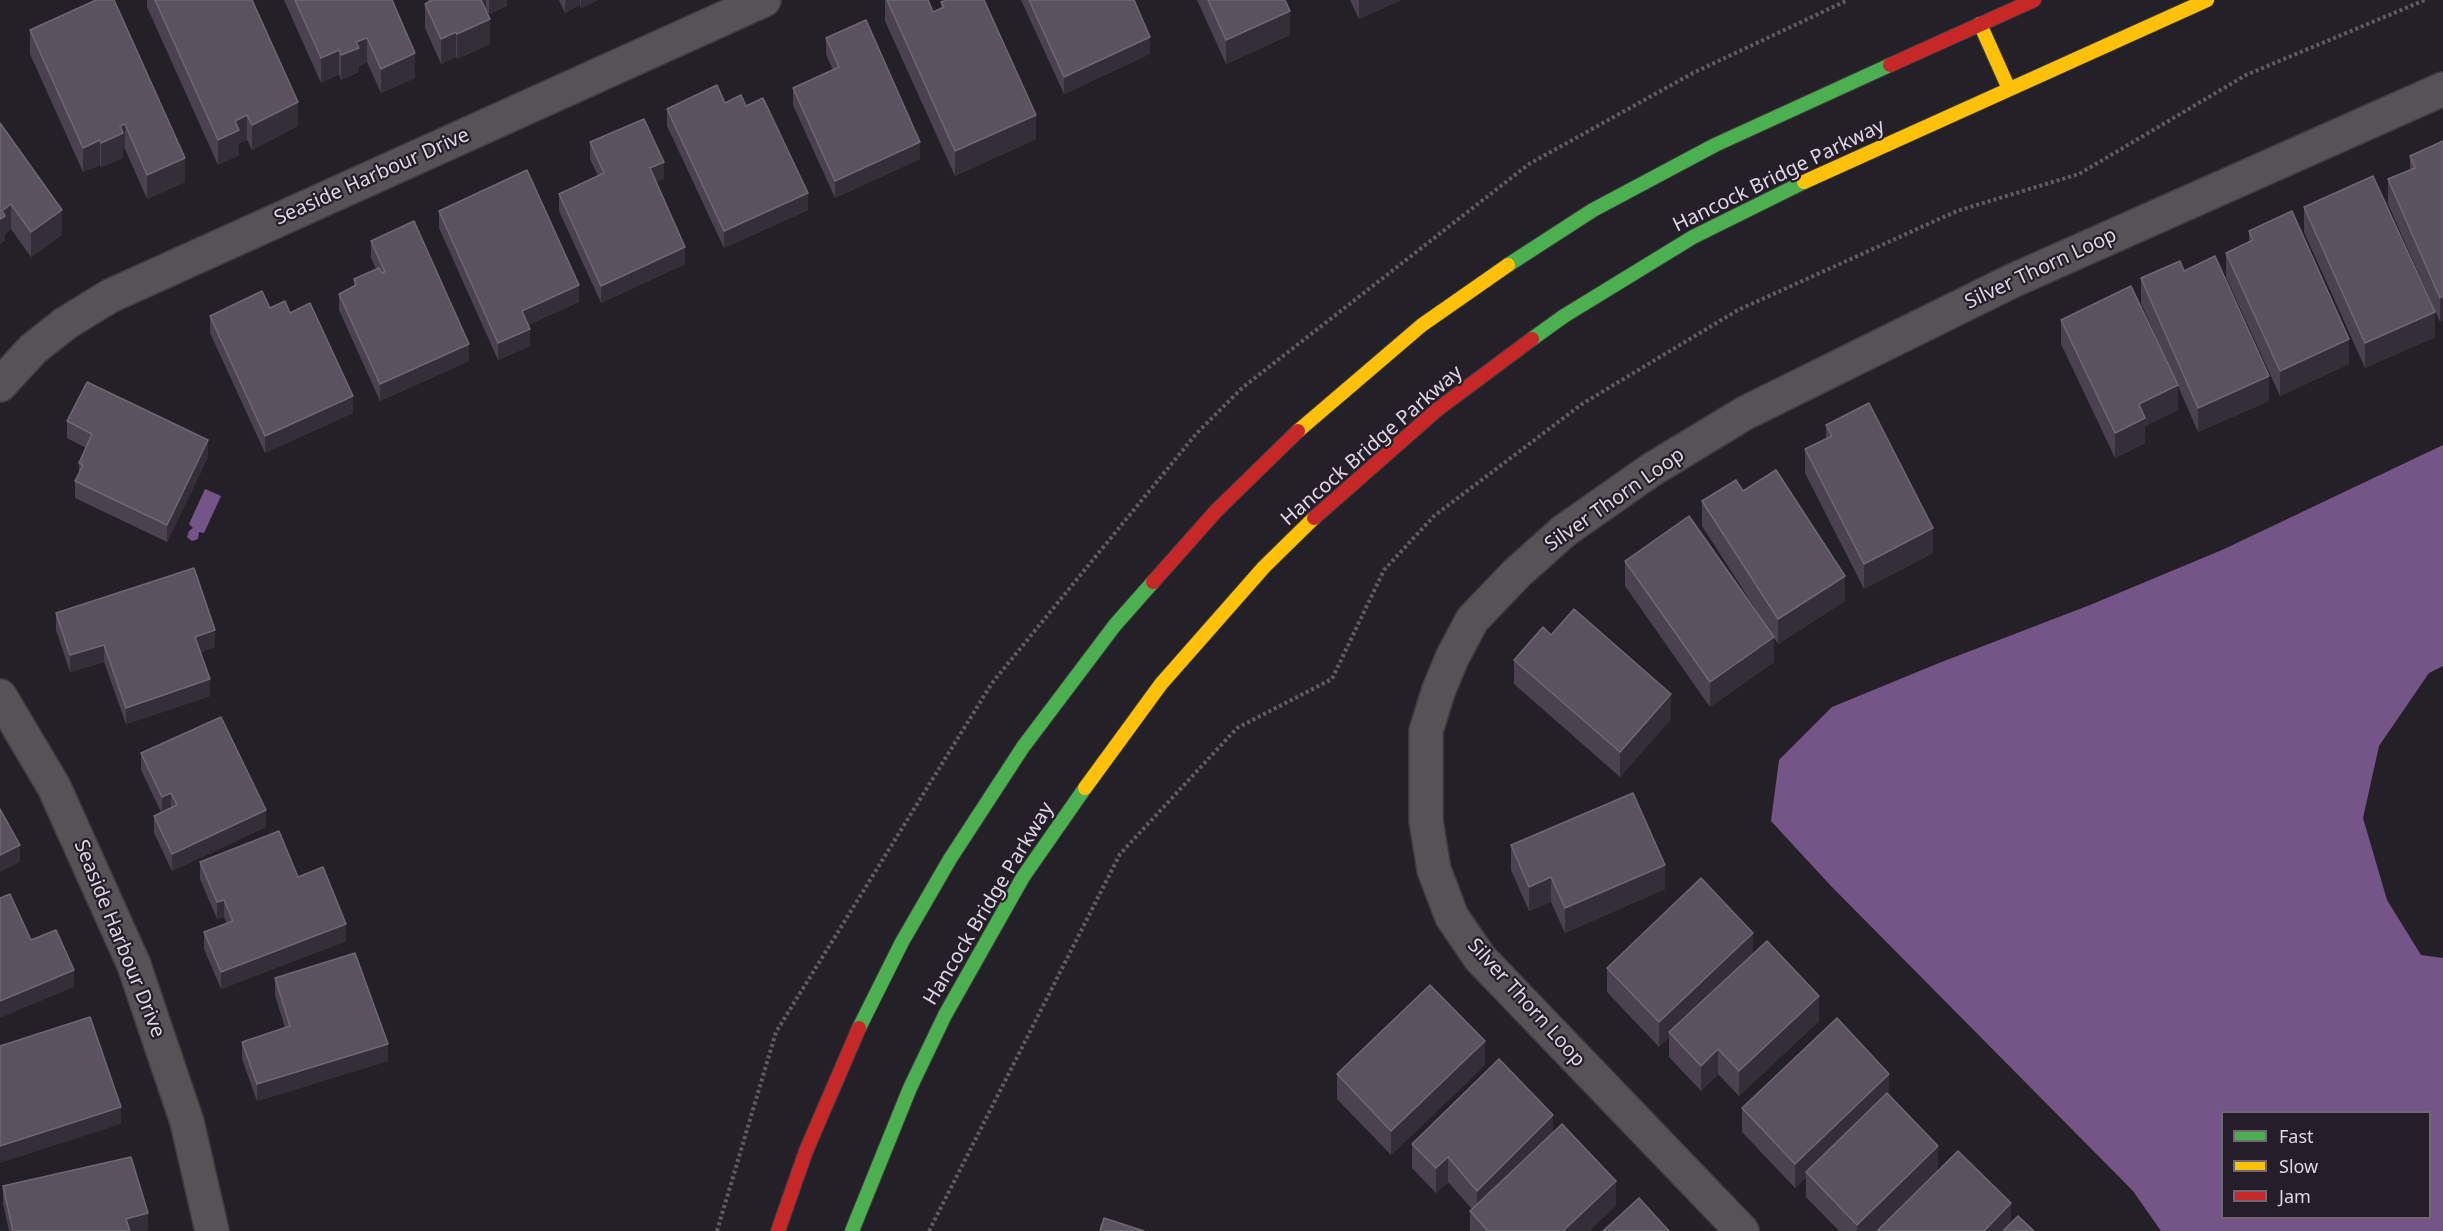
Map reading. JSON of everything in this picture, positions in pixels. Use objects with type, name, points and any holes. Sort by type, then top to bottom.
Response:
[{"type":"main road","points":[[778,1231],[806,1150],[867,1010],[902,942],[950,859],[1023,747],[1108,634],[1217,510],[1316,414],[1386,355],[1422,326],[1535,246],[1593,210],[1715,145],[2034,0]]},
{"type":"main road","name":"Hancock Bridge Parkway","points":[[852,1231],[910,1088],[945,1015],[1023,877],[1100,765],[1161,684],[1264,567],[1304,528],[1438,409],[1564,316],[1693,237],[1830,170],[2206,0]]},
{"type":"main road","points":[[1980,24],[2009,89]]},
{"type":"street","name":"Seaside Harbour Drive","points":[[0,385],[33,349],[66,323],[110,296],[764,0]]},
{"type":"street","name":"Silver Thorn Loop","points":[[1742,1231],[1480,958],[1452,917],[1434,870],[1426,821],[1426,731],[1452,658],[1472,620],[1517,573],[1564,531],[1652,471],[1745,413],[2012,280],[2443,89]]},
{"type":"street","name":"Seaside Harbour Drive","points":[[0,696],[54,787],[134,965],[187,1122],[212,1231]]},
{"type":"shaded area","points":[[2443,445],[2443,666],[2429,673],[2379,746],[2363,818],[2387,900],[2421,955],[2443,958],[2443,1231],[2161,1231],[2133,1191],[1831,886],[1771,821],[1779,760],[1832,707],[2222,550]]},
{"type":"shaded area","points":[[205,489],[221,496],[204,533],[199,532],[198,539],[192,541],[187,537],[193,528],[189,524]]},
{"type":"building","points":[[96,0],[114,0],[185,158],[147,175],[125,124],[120,126],[123,133],[83,148],[30,30]]},
{"type":"building","points":[[155,0],[252,0],[298,102],[252,125],[247,115],[235,121],[239,130],[218,140]]},
{"type":"building","points":[[295,0],[392,0],[415,53],[381,69],[367,38],[356,42],[359,48],[341,55],[339,50],[321,58]]},
{"type":"building","points":[[432,0],[481,0],[490,19],[441,39],[425,4]]},
{"type":"building","points":[[887,0],[928,0],[933,12],[944,7],[941,2],[946,0],[984,0],[1036,115],[955,151]]},
{"type":"building","points":[[1029,0],[1134,0],[1150,37],[1064,77]]},
{"type":"building","points":[[1208,0],[1285,0],[1290,11],[1226,40]]},
{"type":"building","points":[[866,20],[920,142],[835,181],[793,88],[839,67],[826,38]]},
{"type":"building","points":[[717,85],[725,103],[741,95],[746,106],[763,98],[808,193],[724,231],[667,109]]},
{"type":"building","points":[[644,119],[664,162],[650,168],[685,247],[601,286],[559,194],[604,173],[590,142]]},
{"type":"building","points":[[0,123],[62,210],[31,232],[11,204],[2,211],[5,216],[0,219]]},
{"type":"building","points":[[2443,141],[2443,296],[2440,298],[2388,179],[2415,168],[2410,156]]},
{"type":"building","points":[[527,170],[579,285],[522,311],[530,329],[498,343],[439,211]]},
{"type":"building","points":[[2373,176],[2435,312],[2365,343],[2304,207]]},
{"type":"building","points":[[2292,211],[2349,339],[2280,371],[2226,253],[2253,240],[2249,231]]},
{"type":"building","points":[[414,221],[469,344],[380,384],[339,294],[356,285],[354,279],[379,268],[382,273],[385,272],[371,241]]},
{"type":"building","points":[[2215,256],[2269,376],[2198,408],[2141,278],[2180,261],[2184,271]]},
{"type":"building","points":[[2131,286],[2178,385],[2139,404],[2145,418],[2115,433],[2061,320]]},
{"type":"building","points":[[262,291],[270,308],[285,301],[290,313],[310,303],[353,396],[265,436],[210,316]]},
{"type":"building","points":[[87,382],[208,440],[167,525],[75,481],[83,465],[79,463],[92,434],[67,421]]},
{"type":"building","points":[[1869,403],[1933,528],[1864,564],[1805,449],[1832,436],[1826,425]]},
{"type":"building","points":[[1776,470],[1845,576],[1778,619],[1702,501],[1736,480],[1743,491]]},
{"type":"building","points":[[1689,516],[1774,637],[1710,682],[1625,561]]},
{"type":"building","points":[[194,568],[215,630],[195,637],[210,679],[126,708],[104,645],[70,655],[56,613]]},
{"type":"building","points":[[1574,609],[1671,694],[1620,752],[1514,660],[1543,627],[1551,635]]},
{"type":"building","points":[[221,717],[266,810],[172,854],[154,816],[177,805],[171,793],[162,797],[141,753]]},
{"type":"building","points":[[1633,793],[1665,865],[1565,908],[1551,877],[1529,887],[1511,845]]},
{"type":"building","points":[[0,809],[20,845],[0,855]]},
{"type":"building","points":[[279,831],[298,877],[323,867],[346,924],[221,972],[204,932],[233,921],[224,900],[217,902],[200,862]]},
{"type":"building","points":[[1701,878],[1753,933],[1659,1022],[1607,968]]},
{"type":"building","points":[[10,894],[31,940],[56,930],[74,970],[0,1001],[0,898]]},
{"type":"building","points":[[1767,941],[1819,996],[1739,1071],[1718,1049],[1701,1066],[1669,1032]]},
{"type":"building","points":[[355,953],[388,1044],[257,1084],[242,1042],[290,1026],[275,978]]},
{"type":"building","points":[[1430,985],[1485,1041],[1391,1131],[1337,1074]]},
{"type":"building","points":[[90,1017],[121,1107],[0,1146],[0,1046]]},
{"type":"building","points":[[1837,1018],[1889,1074],[1795,1164],[1742,1108]]},
{"type":"building","points":[[1499,1059],[1553,1115],[1477,1191],[1448,1157],[1436,1168],[1412,1144]]},
{"type":"building","points":[[1887,1093],[1938,1146],[1857,1225],[1806,1172]]},
{"type":"building","points":[[1562,1124],[1616,1181],[1563,1231],[1488,1231],[1470,1211]]},
{"type":"building","points":[[1958,1151],[2011,1203],[1984,1231],[1877,1231]]},
{"type":"building","points":[[131,1157],[148,1213],[126,1219],[130,1231],[13,1231],[3,1186]]},
{"type":"building","points":[[1639,1198],[1669,1231],[1603,1231]]},
{"type":"building","points":[[2018,1216],[2034,1231],[2003,1231]]},
{"type":"building","points":[[1104,1218],[1144,1231],[1100,1231]]},
{"type":"traffic: fast","points":[[1508,265],[1593,210],[1715,145],[1890,65]]},
{"type":"traffic: fast","points":[[1532,339],[1564,316],[1693,237],[1804,182]]},
{"type":"traffic: fast","points":[[859,1028],[902,942],[950,859],[1023,747],[1115,625],[1153,582]]},
{"type":"traffic: fast","points":[[852,1231],[910,1088],[945,1015],[1023,877],[1085,788]]},
{"type":"traffic: slow","points":[[1804,182],[2207,0]]},
{"type":"traffic: slow","points":[[1980,24],[2009,89]]},
{"type":"traffic: slow","points":[[1298,431],[1422,325],[1508,265]]},
{"type":"traffic: slow","points":[[1085,788],[1161,684],[1264,567],[1314,518]]},
{"type":"traffic: jam","points":[[1890,65],[2034,0]]},
{"type":"traffic: jam","points":[[1314,518],[1438,409],[1532,339]]},
{"type":"traffic: jam","points":[[1153,582],[1217,510],[1298,431]]},
{"type":"traffic: jam","points":[[778,1231],[806,1151],[859,1028]]}]
